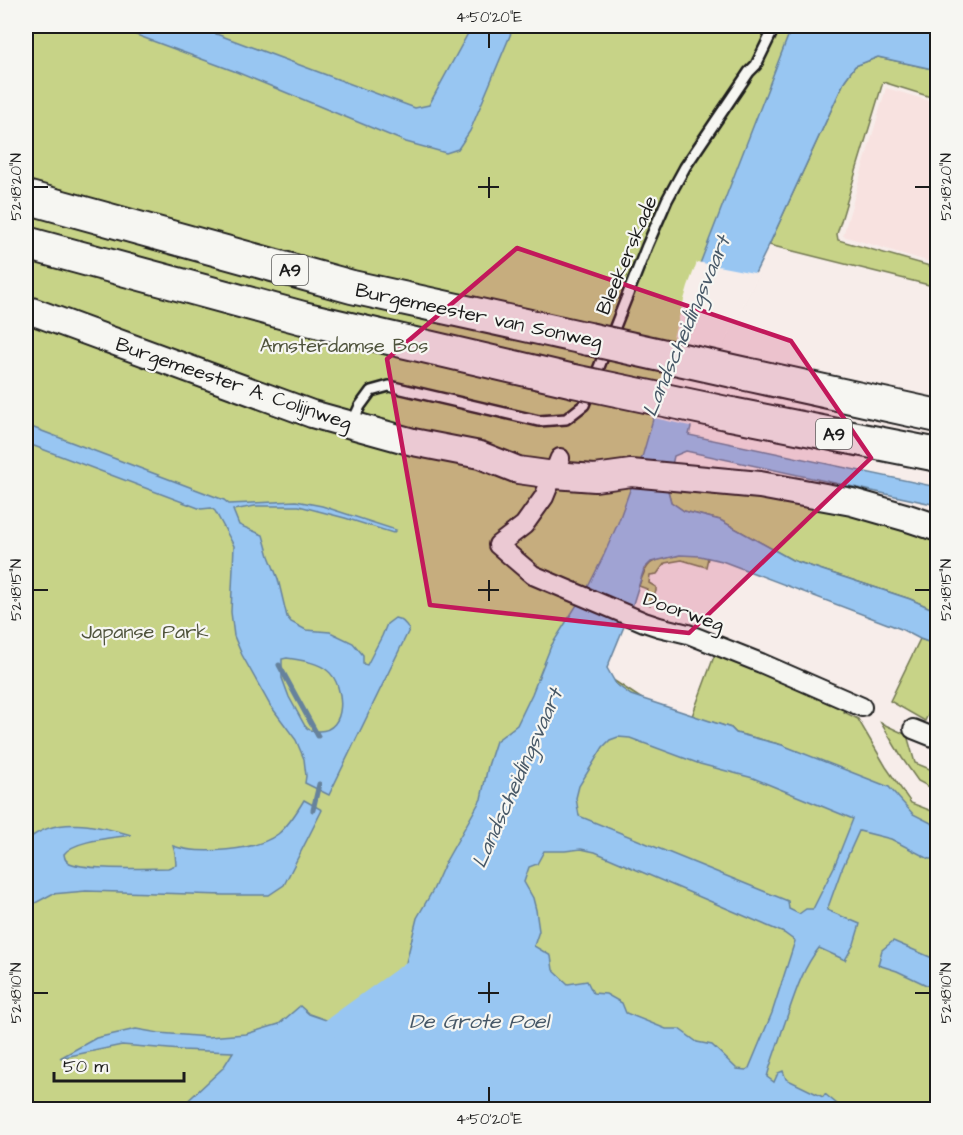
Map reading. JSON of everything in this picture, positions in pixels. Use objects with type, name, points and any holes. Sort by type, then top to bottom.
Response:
[{"type":"highway","name":"Burgemeester van Sonweg","points":[[26,197],[352,288],[938,416]]},
{"type":"highway","name":"Burgemeester van Sonweg","points":[[26,243],[303,318],[574,381],[938,455]]},
{"type":"street","name":"Burgemeester A. Colijnweg","points":[[26,309],[273,401],[413,442],[480,455],[521,454],[557,467],[597,462],[631,473],[760,485],[852,502],[938,528]]},
{"type":"street","name":"Doorweg","points":[[557,467],[544,497],[524,525],[498,545],[533,575],[644,622],[688,634],[761,663],[862,707]]},
{"type":"street","points":[[913,729],[938,739]]},
{"type":"lane","name":"Bleekerskade","points":[[351,425],[360,406],[371,391],[389,386],[539,421],[566,419],[584,405],[667,200],[685,167],[756,65],[775,26]]},
{"type":"highlighted area","points":[[517,248],[791,341],[871,458],[689,633],[430,605],[387,359]]},
{"type":"shaded area","points":[[886,88],[937,103],[937,264],[843,236]]},
{"type":"green space","name":"Amsterdamse Bos","points":[[26,26],[812,26],[610,564],[607,676],[648,703],[898,798],[782,745],[736,733],[731,728],[692,716],[716,651],[846,707],[844,712],[858,719],[886,767],[911,803],[937,813],[937,1109],[26,1109]]},
{"type":"green space","points":[[913,26],[937,26],[937,38],[929,35]]},
{"type":"green space","points":[[878,57],[937,70],[937,99],[883,82],[837,234],[838,240],[937,268],[937,287],[769,245],[845,80],[855,66]]},
{"type":"green space","points":[[667,487],[773,497],[880,520],[937,537],[937,611],[910,599],[792,560],[720,520],[684,511],[671,502]]},
{"type":"green space","points":[[680,555],[700,555],[708,558],[706,567],[682,560],[665,563],[657,574],[650,575],[649,583],[656,587],[656,591],[650,605],[643,601],[647,589],[639,586],[649,565],[658,560]]},
{"type":"green space","points":[[920,639],[937,645],[937,695],[925,721],[890,701]]},
{"type":"green space","points":[[881,723],[907,735],[915,763],[937,772],[937,791],[918,781]]},
{"type":"water","points":[[112,26],[195,26],[415,108],[429,105],[472,26],[514,26],[470,131],[458,149],[446,153],[406,142],[234,71]]},
{"type":"water","name":"De Grote Poel","points":[[792,26],[913,26],[937,38],[937,70],[878,57],[855,66],[845,80],[718,349],[696,406],[689,435],[937,487],[937,505],[686,451],[674,456],[667,487],[671,502],[684,511],[720,520],[792,560],[910,599],[937,611],[937,645],[901,629],[722,561],[700,556],[680,555],[651,562],[644,569],[632,607],[607,668],[616,684],[631,695],[731,728],[736,733],[782,745],[889,787],[913,814],[937,826],[937,859],[929,859],[891,839],[859,831],[827,910],[860,924],[854,944],[845,960],[819,948],[812,957],[797,988],[772,1060],[767,1077],[774,1082],[778,1073],[783,1071],[786,1079],[823,1097],[825,1094],[843,1109],[179,1109],[223,1068],[233,1052],[122,1045],[60,1058],[96,1038],[136,1029],[208,1037],[246,1034],[279,1024],[300,1006],[309,1014],[329,1021],[343,1022],[387,995],[403,975],[417,918],[481,799],[496,741],[517,725],[551,646],[587,589],[618,523],[643,454],[691,287]],"holes":[[[618,737],[630,738],[700,764],[753,778],[853,819],[834,867],[813,909],[806,909],[799,914],[789,909],[788,901],[579,816],[576,798],[579,786],[603,747],[610,740]],[[581,849],[595,852],[784,933],[795,941],[772,1013],[749,1068],[737,1069],[712,1045],[697,1042],[679,1029],[666,1029],[626,1013],[622,1003],[606,994],[593,993],[587,981],[568,984],[553,970],[551,956],[534,946],[539,931],[533,898],[524,882],[529,867],[537,864],[544,851]]]},
{"type":"water","points":[[26,425],[224,500],[229,504],[296,501],[322,506],[396,530],[393,533],[299,506],[255,506],[233,510],[239,525],[263,535],[278,579],[287,617],[291,622],[306,630],[330,632],[353,643],[363,655],[363,664],[367,665],[387,624],[395,618],[404,622],[409,630],[329,795],[305,783],[304,759],[296,740],[270,705],[234,636],[231,612],[234,546],[215,511],[211,508],[201,509],[26,443]],"holes":[[[282,659],[319,665],[334,678],[338,686],[341,707],[335,724],[328,729],[316,731],[305,726],[289,697],[282,678]]]},
{"type":"water","points":[[304,800],[322,810],[284,885],[269,895],[86,891],[52,894],[26,908],[26,841],[37,833],[63,825],[77,824],[131,835],[95,840],[76,846],[64,854],[65,860],[87,867],[168,868],[176,865],[173,846],[212,851],[242,848],[268,840],[286,827]]},
{"type":"water","points":[[893,941],[937,960],[937,990],[897,971],[878,965],[882,950]]},
{"type":"pier","points":[[697,262],[759,274],[721,350],[699,407],[694,427],[650,417]]},
{"type":"waterway","points":[[279,665],[318,736]]},
{"type":"waterway","points":[[313,810],[319,784]]},
{"type":"waterway","name":"Landscheidingsvaart","points":[[319,1036],[423,961]]},
{"type":"park label","name":"Japanse Park","points":[[145,631]]}]
